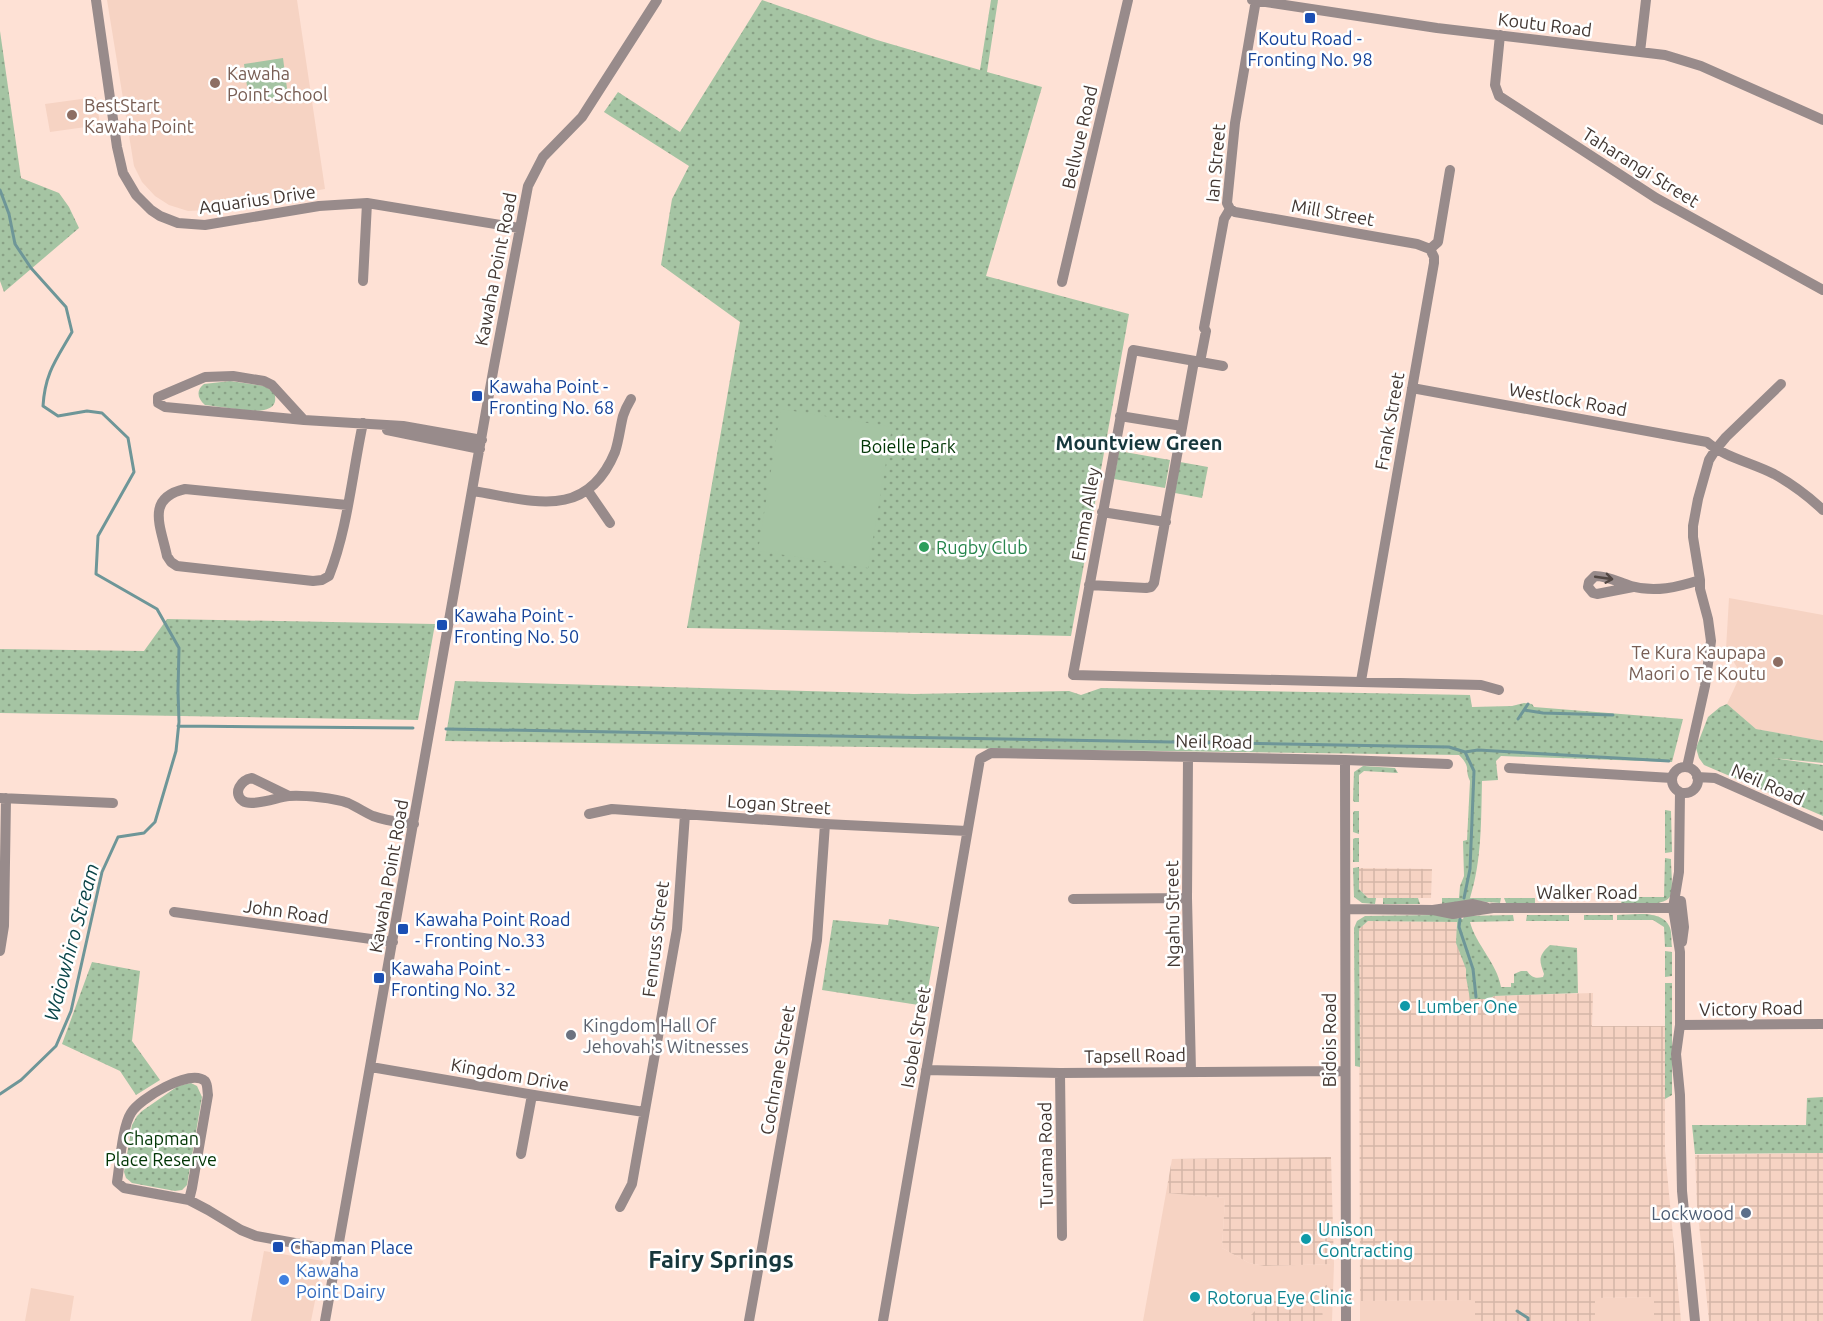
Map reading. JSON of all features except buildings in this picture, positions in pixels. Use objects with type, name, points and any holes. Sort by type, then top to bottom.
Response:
[{"type":"street","name":"Aquarius Drive","points":[[96,0],[120,161],[129,185],[136,195],[151,210],[168,220],[205,225],[319,206],[367,203],[519,228]]},
{"type":"street","name":"Kawaha Point Road","points":[[327,1317],[525,195],[534,171],[543,157],[582,117],[657,0]]},
{"type":"street","name":"Bellvue Road","points":[[1062,282],[1128,0]]},
{"type":"street","name":"Koutu Road","points":[[1254,0],[1437,28],[1665,55],[1691,62],[1823,120]]},
{"type":"street","name":"Ian Street","points":[[1089,585],[1146,588],[1154,584],[1182,426],[1206,331],[1204,328],[1224,219],[1230,209],[1227,203],[1235,123],[1254,0]]},
{"type":"street","points":[[1640,52],[1646,0]]},
{"type":"street","name":"Taharangi Street","points":[[1500,35],[1495,85],[1499,96],[1656,198],[1823,290]]},
{"type":"street","name":"Frank Street","points":[[1361,681],[1434,263],[1430,249],[1438,242],[1450,170]]},
{"type":"street","points":[[363,281],[367,203]]},
{"type":"street","name":"Mill Street","points":[[1230,209],[1235,212],[1417,244],[1430,249]]},
{"type":"street","name":"Emma Alley","points":[[1197,361],[1132,350],[1073,675],[1361,681]]},
{"type":"street","points":[[1197,361],[1223,366]]},
{"type":"street","points":[[304,420],[272,385],[264,381],[233,376],[205,377],[158,397],[158,403],[165,407],[304,420],[403,426],[481,445]]},
{"type":"street","points":[[1688,767],[1708,668],[1711,641],[1694,548],[1693,526],[1698,499],[1709,460],[1716,449],[1781,384]]},
{"type":"street","name":"Westlock Road","points":[[1412,388],[1707,442],[1716,449],[1774,474],[1823,510]]},
{"type":"street","points":[[472,491],[537,502],[556,502],[588,491],[602,475],[615,451],[623,414],[631,399]]},
{"type":"street","points":[[1120,416],[1182,426]]},
{"type":"street","points":[[347,505],[185,489],[172,492],[164,498],[158,514],[167,556],[177,566],[313,581],[322,580],[329,576],[344,523],[363,423]]},
{"type":"street","points":[[588,491],[610,523]]},
{"type":"street","points":[[1102,512],[1166,522]]},
{"type":"street","points":[[1633,587],[1664,589],[1700,580]]},
{"type":"street","points":[[1361,681],[1481,685],[1499,690]]},
{"type":"street","name":"Neil Road","points":[[980,759],[991,753],[1448,764]]},
{"type":"street","name":"Ngahu Street","points":[[1188,757],[1187,898],[1191,1071]]},
{"type":"street","name":"Isobel Street","points":[[883,1321],[980,759]]},
{"type":"street","name":"Bidois Road","points":[[1345,760],[1346,1321]]},
{"type":"street","points":[[1688,767],[1697,777],[1696,786],[1693,790],[1684,793],[1673,786],[1672,778],[1678,768],[1688,767]]},
{"type":"street","points":[[1509,768],[1672,778]]},
{"type":"street","name":"Neil Road","points":[[1697,777],[1715,778],[1823,826]]},
{"type":"street","points":[[1680,792],[1677,908],[1680,952],[1680,1025],[1684,1068],[1680,1095],[1682,1191],[1695,1321]]},
{"type":"street","points":[[289,796],[338,799],[372,816],[414,824]]},
{"type":"street","points":[[0,951],[4,926],[3,798],[113,803]]},
{"type":"street","name":"Logan Street","points":[[589,814],[612,809],[967,831]]},
{"type":"street","name":"Fenruss Street","points":[[620,1206],[632,1184],[677,929],[685,814]]},
{"type":"street","name":"Cochrane Street","points":[[749,1321],[817,940],[825,824]]},
{"type":"street","points":[[1073,899],[1187,898]]},
{"type":"street","name":"Walker Road","points":[[1346,909],[1434,910],[1453,914],[1493,908],[1677,908]]},
{"type":"street","name":"John Road","points":[[174,912],[393,942]]},
{"type":"street","name":"Victory Road","points":[[1680,1025],[1823,1024]]},
{"type":"street","name":"Kingdom Drive","points":[[371,1067],[644,1112]]},
{"type":"street","name":"Tapsell Road","points":[[926,1070],[1060,1073],[1345,1071]]},
{"type":"street","name":"Turama Road","points":[[1060,1073],[1062,1236]]},
{"type":"street","points":[[189,1200],[208,1095],[205,1082],[186,1078],[142,1102],[131,1112],[126,1125],[117,1182],[124,1188],[189,1200],[241,1230],[256,1236],[339,1251]]},
{"type":"street","points":[[521,1154],[532,1095]]},
{"type":"shaded area","name":"Kawaha Point School","points":[[107,0],[297,0],[325,189],[206,210],[188,211],[169,205],[155,196],[142,182],[134,166]]},
{"type":"shaded area","name":"BestStart Kawaha Point","points":[[96,97],[100,125],[50,132],[45,104]]},
{"type":"shaded area","name":"Te Kura Kaupapa Maori o Te Koutu","points":[[1729,598],[1823,615],[1823,741],[1756,729],[1727,704],[1741,674],[1726,649]]},
{"type":"shaded area","points":[[1359,868],[1432,869],[1431,898],[1368,898],[1359,889]]},
{"type":"shaded area","points":[[1368,921],[1457,922],[1456,927],[1467,976],[1489,999],[1494,996],[1593,993],[1592,1026],[1665,1026],[1665,1151],[1681,1321],[1654,1321],[1654,1297],[1595,1298],[1595,1321],[1475,1321],[1475,1300],[1360,1301],[1359,929]]},
{"type":"shaded area","points":[[1823,1153],[1823,1321],[1709,1321],[1697,1205],[1695,1155]]},
{"type":"shaded area","points":[[1331,1157],[1334,1264],[1264,1266],[1249,1263],[1222,1248],[1225,1198],[1166,1193],[1172,1159]]},
{"type":"shaded area","points":[[1166,1193],[1225,1198],[1222,1248],[1249,1263],[1264,1266],[1334,1264],[1332,1321],[1143,1321]]},
{"type":"shaded area","points":[[264,1251],[323,1261],[311,1321],[251,1321]]},
{"type":"shaded area","points":[[1333,1282],[1333,1297],[1326,1300],[1322,1306],[1323,1321],[1245,1321],[1272,1295],[1308,1294]]},
{"type":"shaded area","points":[[31,1288],[74,1296],[70,1321],[25,1321]]},
{"type":"shaded area","points":[[1654,1297],[1654,1321],[1595,1321],[1595,1298]]},
{"type":"shaded area","points":[[1475,1300],[1475,1321],[1360,1321],[1360,1301]]},
{"type":"green space","name":"Boielle Park","points":[[762,0],[877,40],[980,70],[991,0],[998,0],[987,72],[1042,87],[986,276],[1129,314],[1071,636],[687,628],[740,322],[661,265],[672,199],[689,166],[604,112],[618,92],[680,132]]},
{"type":"green space","points":[[0,31],[21,178],[59,193],[79,228],[4,292],[0,281]]},
{"type":"green space","points":[[283,58],[288,96],[249,101],[244,64]]},
{"type":"green space","points":[[230,381],[264,386],[274,392],[274,404],[268,409],[253,411],[205,405],[200,400],[198,394],[204,384]]},
{"type":"green space","points":[[781,409],[892,427],[868,568],[758,551]]},
{"type":"green space","points":[[1119,451],[1170,460],[1165,488],[1114,479]]},
{"type":"green space","points":[[1180,462],[1208,467],[1202,498],[1175,493]]},
{"type":"green space","points":[[167,619],[435,624],[418,720],[0,713],[0,649],[144,651]]},
{"type":"green space","points":[[455,681],[914,694],[1069,691],[1081,695],[1101,688],[1470,695],[1472,707],[1512,706],[1524,703],[1532,704],[1534,707],[1683,719],[1672,762],[1501,756],[1496,761],[1498,780],[1482,781],[1479,855],[1470,898],[1501,898],[1500,903],[1475,901],[1442,904],[1442,898],[1459,898],[1464,876],[1463,841],[1467,840],[1470,781],[1467,766],[1459,755],[445,741]]},
{"type":"green space","points":[[1727,704],[1756,729],[1823,741],[1823,763],[1772,758],[1823,765],[1823,816],[1704,765],[1696,748],[1708,717]]},
{"type":"green space","points":[[1363,766],[1395,768],[1398,773],[1364,771],[1359,775],[1359,802],[1354,802],[1354,772]]},
{"type":"green space","points":[[1665,810],[1671,811],[1672,852],[1665,853]]},
{"type":"green space","points":[[1354,811],[1359,811],[1359,834],[1353,832]]},
{"type":"green space","points":[[1359,838],[1359,862],[1353,862],[1353,839]]},
{"type":"green space","points":[[1665,858],[1671,859],[1672,890],[1668,898],[1649,904],[1621,903],[1623,897],[1664,897]]},
{"type":"green space","points":[[1359,867],[1359,889],[1368,898],[1376,898],[1375,904],[1362,903],[1354,897],[1353,868]]},
{"type":"green space","points":[[1383,898],[1418,898],[1420,904],[1383,904]]},
{"type":"green space","points":[[1504,898],[1535,898],[1535,903],[1506,903]]},
{"type":"green space","points":[[1647,914],[1661,918],[1670,928],[1672,947],[1665,947],[1664,927],[1653,920],[1617,920],[1617,915]]},
{"type":"green space","points":[[1435,915],[1463,919],[1464,916],[1513,915],[1514,921],[1470,922],[1499,978],[1501,987],[1511,987],[1511,983],[1514,983],[1514,974],[1521,971],[1527,971],[1535,978],[1543,977],[1541,958],[1550,945],[1577,948],[1578,993],[1470,999],[1466,969],[1456,943],[1457,922],[1368,921],[1359,929],[1360,1067],[1355,1066],[1354,928],[1357,921],[1365,916]]},
{"type":"green space","points":[[1527,915],[1569,915],[1569,921],[1526,921]]},
{"type":"green space","points":[[1584,915],[1613,915],[1613,920],[1584,920]]},
{"type":"green space","points":[[889,919],[939,927],[925,1006],[822,990],[833,920],[888,925]]},
{"type":"green space","points":[[1665,951],[1672,952],[1672,976],[1665,977]]},
{"type":"green space","points":[[92,962],[140,971],[132,1041],[160,1080],[136,1095],[120,1071],[62,1044]]},
{"type":"green space","points":[[1665,983],[1672,983],[1672,1095],[1665,1099]]},
{"type":"green space","name":"Chapman Place Reserve","points":[[191,1083],[197,1086],[202,1097],[187,1185],[182,1190],[175,1191],[132,1183],[126,1178],[124,1172],[132,1125],[137,1116],[178,1086]]},
{"type":"green space","points":[[1823,1097],[1823,1153],[1695,1154],[1692,1125],[1806,1125],[1807,1098]]},
{"type":"waterway","name":"Waiowhiro Stream","points":[[0,190],[9,214],[15,244],[31,268],[66,307],[72,332],[49,375],[43,406],[58,416],[87,411],[102,413],[128,438],[134,472],[98,536],[96,574],[157,609],[179,648],[179,722],[176,751],[155,822],[144,833],[118,837],[102,872],[71,1011],[56,1046],[21,1080],[0,1094]]},
{"type":"waterway","points":[[1518,719],[1528,704]]},
{"type":"waterway","points":[[1524,710],[1543,713],[1613,715]]},
{"type":"waterway","points":[[178,726],[413,728]]},
{"type":"waterway","points":[[446,729],[1449,747],[1465,752],[1474,771],[1470,869],[1464,898]]},
{"type":"waterway","points":[[1465,752],[1478,750],[1669,761]]},
{"type":"waterway","points":[[1460,919],[1459,927],[1473,969],[1476,997]]},
{"type":"waterway","points":[[1517,1311],[1528,1318],[1528,1321]]},
{"type":"place","name":"Koutu Road - Fronting No. 98","points":[[1310,18]]},
{"type":"place","name":"Kawaha Point School","points":[[215,83]]},
{"type":"place","name":"BestStart Kawaha Point","points":[[72,115]]},
{"type":"place","name":"Kawaha Point - Fronting No. 68","points":[[477,396]]},
{"type":"place","name":"Rugby Club","points":[[924,547]]},
{"type":"place","name":"Kawaha Point - Fronting No. 50","points":[[442,625]]},
{"type":"place","name":"Te Kura Kaupapa Maori o Te Koutu","points":[[1778,662]]},
{"type":"place","name":"Kawaha Point Road - Fronting No.33","points":[[403,929]]},
{"type":"place","name":"Kawaha Point - Fronting No. 32","points":[[379,978]]},
{"type":"place","name":"Lumber One","points":[[1405,1006]]},
{"type":"place","name":"Kingdom Hall Of Jehovah's Witnesses","points":[[571,1035]]},
{"type":"place","name":"Lockwood","points":[[1746,1213]]},
{"type":"place","name":"Unison Contracting","points":[[1306,1239]]},
{"type":"place","name":"Chapman Place","points":[[278,1247]]},
{"type":"place","name":"Kawaha Point Dairy","points":[[284,1280]]},
{"type":"place","name":"Rotorua Eye Clinic","points":[[1195,1297]]},
{"type":"district","name":"Mountview Green","points":[[1139,442]]},
{"type":"district","name":"Fairy Springs","points":[[721,1259]]}]
